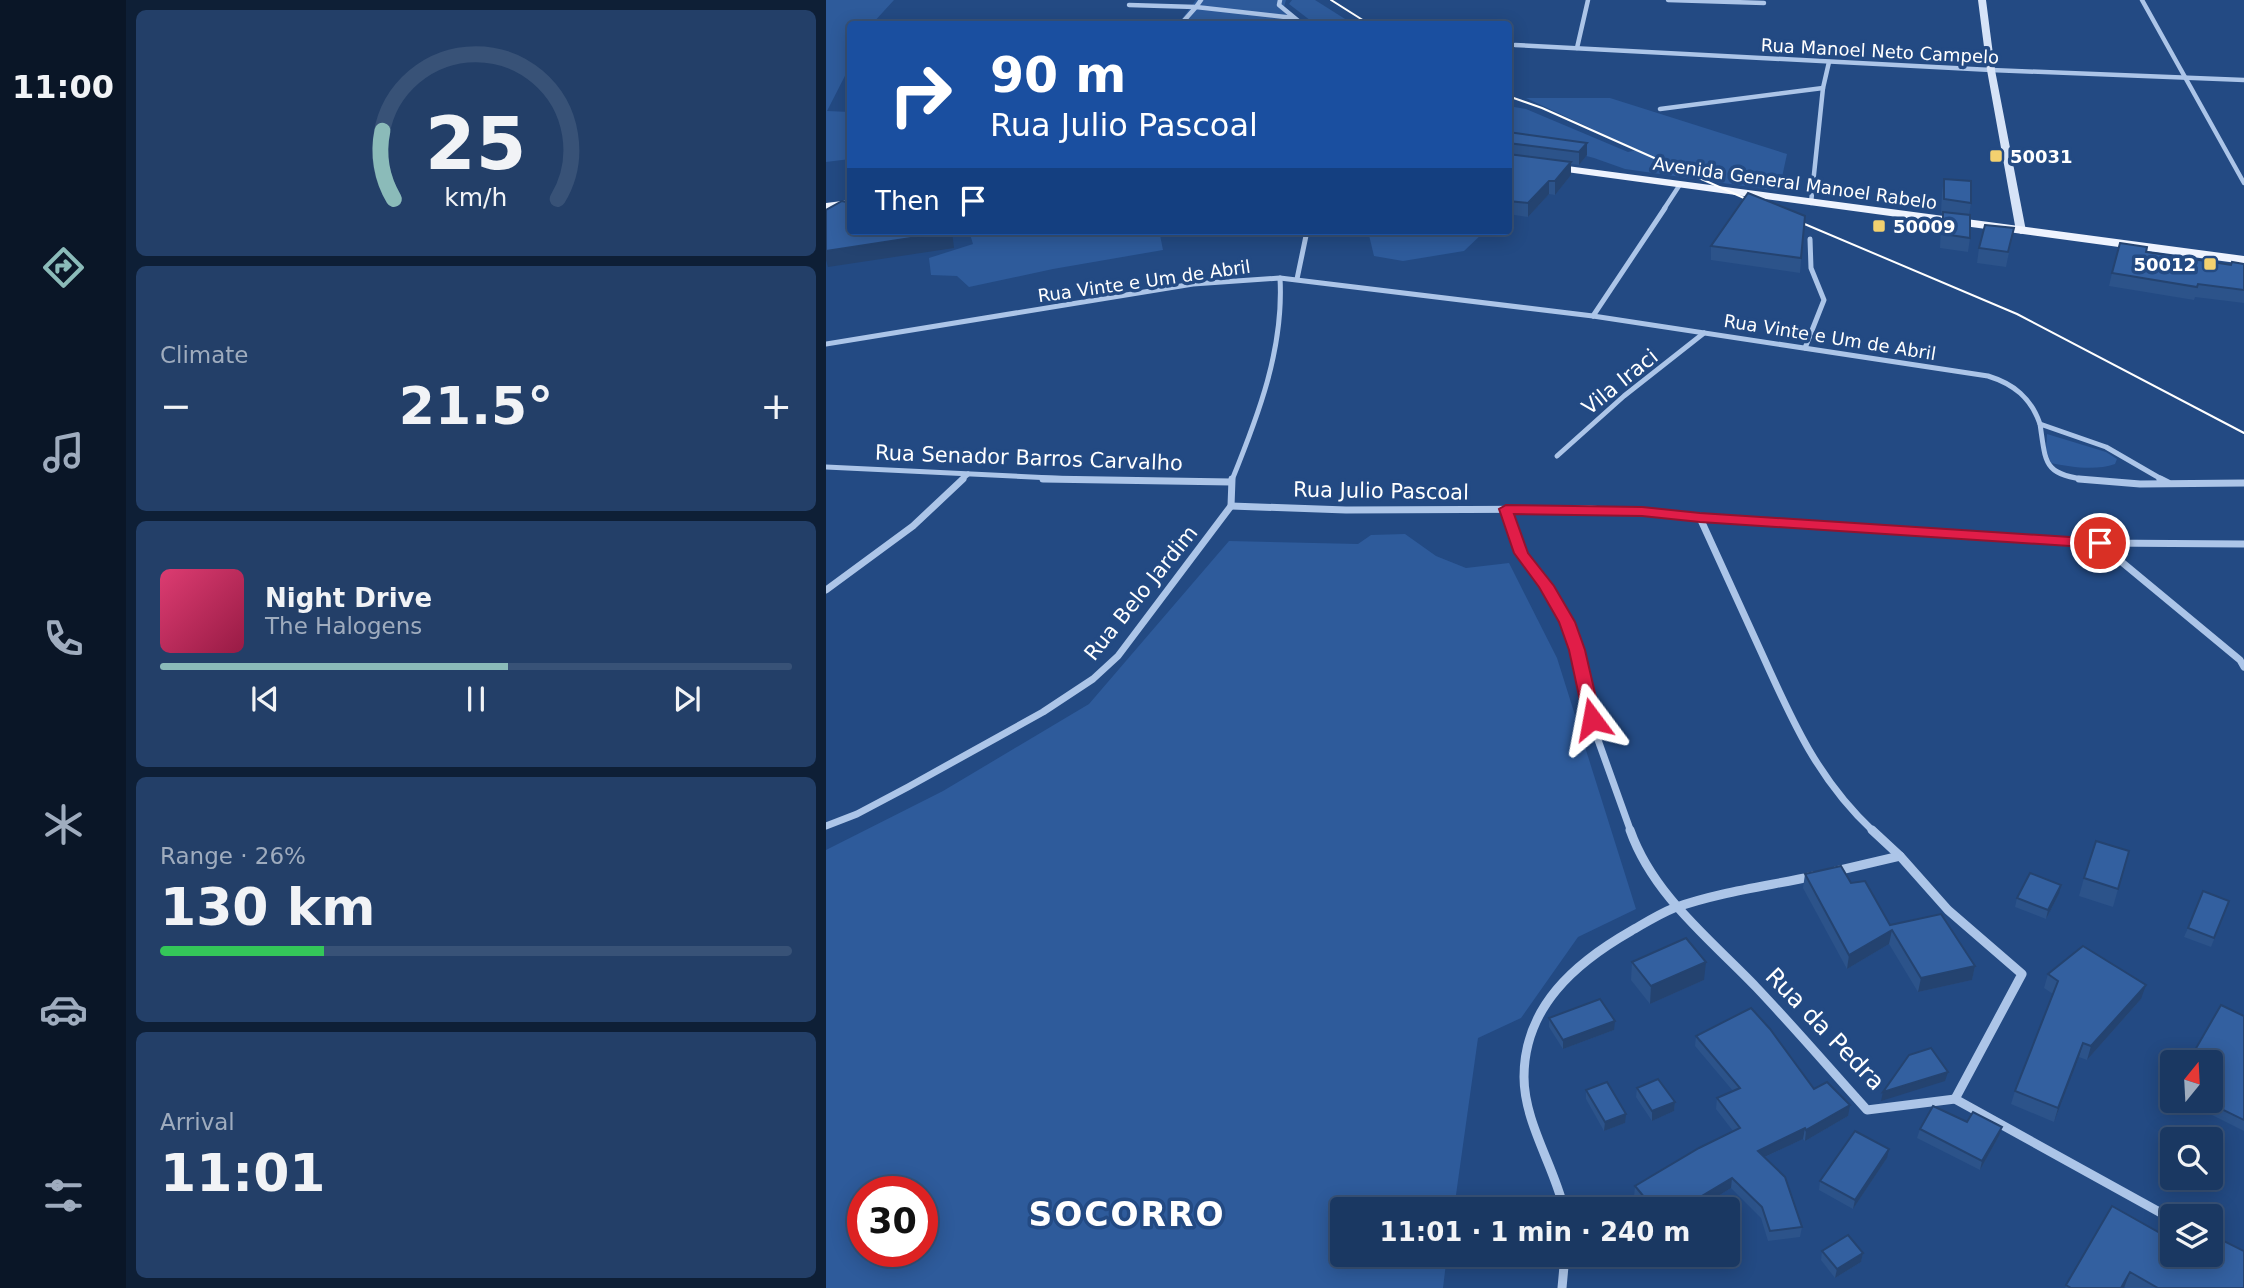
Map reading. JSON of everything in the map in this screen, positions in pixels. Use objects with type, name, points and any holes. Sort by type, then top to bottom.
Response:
[{"type":"main road","name":"Avenida General Manoel Rabelo","points":[[1512,162],[2244,260]]},
{"type":"main road","points":[[826,207],[847,204]]},
{"type":"street","points":[[1184,21],[1201,0]]},
{"type":"street","points":[[1280,0],[1279,5],[1298,21]]},
{"type":"street","points":[[1577,48],[1588,0]]},
{"type":"street","points":[[1668,0],[1764,3]]},
{"type":"street","points":[[1982,0],[1991,71],[2021,231]]},
{"type":"street","points":[[2142,0],[2244,181]]},
{"type":"street","points":[[1129,5],[1196,7],[1294,18]]},
{"type":"street","name":"Rua Manoel Neto Campelo","points":[[1515,45],[1991,71],[2244,80]]},
{"type":"street","points":[[1811,203],[1823,88],[1829,62]]},
{"type":"street","points":[[1660,110],[1823,88]]},
{"type":"street","points":[[1593,316],[1679,186]]},
{"type":"street","points":[[1297,279],[1306,235]]},
{"type":"street","points":[[1805,348],[1824,300],[1811,268],[1810,239]]},
{"type":"street","points":[[1231,506],[1231,482],[1262,407],[1271,369],[1281,295],[1280,278]]},
{"type":"street","name":"Rua Vinte e Um de Abril","points":[[826,344],[1180,286],[1297,279],[1593,316],[2006,380],[2023,394],[2038,415],[2045,463],[2063,477],[2092,481],[2244,483]]},
{"type":"street","name":"Vila Iraci","points":[[1557,456],[1624,396],[1704,333]]},
{"type":"street","points":[[2040,424],[2106,447],[2168,483]]},
{"type":"street","name":"Rua Senador Barros Carvalho","points":[[826,467],[1071,480],[1231,482]]},
{"type":"street","points":[[826,590],[913,526],[968,474]]},
{"type":"street","name":"Rua Julio Pascoal","points":[[1231,506],[1346,510],[1590,509],[2100,543],[2244,544]]},
{"type":"street","name":"Rua Belo Jardim","points":[[826,826],[857,814],[919,781],[1043,712],[1093,679],[1118,656],[1231,506]]},
{"type":"street","points":[[1506,509],[1521,553],[1546,586],[1567,622],[1577,650],[1598,740],[1637,849],[1676,907]]},
{"type":"street","points":[[1700,518],[1797,731],[1826,782],[1851,811],[1900,856],[1948,910],[2022,974],[1955,1099],[2160,1213]]},
{"type":"street","points":[[2100,543],[2243,662]]},
{"type":"street","points":[[1562,1197],[1532,1114],[1524,1078],[1533,1024],[1562,979],[1598,948],[1676,907],[1900,856]]},
{"type":"street","name":"Rua da Pedra","points":[[1676,907],[1756,987],[1867,1110],[1955,1099]]},
{"type":"street","points":[[1562,1288],[1564,1267]]},
{"type":"shaded area","points":[[826,0],[894,0],[875,21],[847,21],[847,72],[827,111],[847,112],[847,159],[826,162]]},
{"type":"shaded area","points":[[1196,0],[1286,0],[1283,10],[1297,21],[1180,21]]},
{"type":"shaded area","points":[[1292,0],[1315,0],[1348,21],[1311,21],[1289,4]]},
{"type":"shaded area","points":[[1526,98],[1610,98],[1787,154],[1779,191],[1625,169],[1512,137],[1512,107],[1526,109],[1628,152],[1637,150]]},
{"type":"shaded area","points":[[970,235],[1160,235],[1163,250],[969,287],[957,276],[931,275],[929,258],[973,244]]},
{"type":"shaded area","points":[[1369,235],[1481,235],[1464,251],[1403,261],[1374,256]]},
{"type":"shaded area","points":[[2047,434],[2106,452],[2117,459],[2115,464],[2091,468],[2051,463],[2046,450]]},
{"type":"shaded area","points":[[1405,534],[1436,556],[1466,568],[1509,563],[1557,658],[1636,909],[1578,937],[1521,1018],[1478,1038],[1456,1197],[1330,1197],[1330,1267],[1446,1267],[1443,1288],[826,1288],[826,850],[943,791],[1089,704],[1229,541],[1358,544],[1371,535]]},
{"type":"building","points":[[1512,133],[1587,143],[1579,152],[1512,144]]},
{"type":"building","points":[[1512,155],[1571,162],[1555,181],[1549,181],[1528,203],[1512,201]]},
{"type":"building","points":[[1944,179],[1971,181],[1971,203],[1944,199]]},
{"type":"building","points":[[1748,193],[1805,216],[1801,258],[1711,246]]},
{"type":"building","points":[[842,201],[847,202],[847,235],[930,235],[826,251],[826,210]]},
{"type":"building","points":[[1943,212],[1970,215],[1970,238],[1943,234]]},
{"type":"building","points":[[1985,225],[2014,228],[2008,252],[1979,248]]},
{"type":"building","points":[[2120,243],[2147,247],[2146,252],[2231,265],[2232,262],[2244,264],[2244,290],[2198,284],[2197,287],[2112,273]]},
{"type":"building","points":[[2096,841],[2129,851],[2118,889],[2084,878]]},
{"type":"building","points":[[1841,866],[1851,883],[1865,881],[1890,925],[1941,914],[1975,966],[1921,978],[1892,930],[1849,955],[1805,874]]},
{"type":"building","points":[[2030,873],[2061,885],[2048,910],[2017,898]]},
{"type":"building","points":[[2203,891],[2229,901],[2214,938],[2188,928]]},
{"type":"building","points":[[1686,938],[1706,962],[1651,986],[1632,962]]},
{"type":"building","points":[[2083,946],[2146,985],[2091,1046],[2083,1043],[2058,1108],[2015,1091],[2058,981],[2048,974]]},
{"type":"building","points":[[1600,999],[1615,1021],[1563,1040],[1549,1018]]},
{"type":"building","points":[[2221,1005],[2244,1016],[2244,1120],[2223,1110],[2223,1050],[2195,1050]]},
{"type":"building","points":[[1751,1008],[1770,1029],[1814,1089],[1827,1082],[1850,1105],[1806,1130],[1805,1128],[1758,1151],[1785,1177],[1802,1227],[1770,1231],[1762,1207],[1732,1178],[1700,1197],[1644,1197],[1635,1186],[1699,1148],[1740,1128],[1717,1098],[1740,1088],[1696,1036]]},
{"type":"building","points":[[1931,1048],[1948,1072],[1883,1092],[1909,1055]]},
{"type":"building","points":[[1658,1079],[1675,1102],[1652,1111],[1637,1088]]},
{"type":"building","points":[[1607,1082],[1626,1114],[1605,1122],[1586,1090]]},
{"type":"building","points":[[1933,1106],[1967,1122],[1973,1112],[2002,1127],[1982,1161],[1920,1129]]},
{"type":"building","points":[[1855,1131],[1889,1149],[1855,1200],[1820,1181]]},
{"type":"building","points":[[2112,1206],[2160,1233],[2160,1267],[2223,1267],[2223,1240],[2244,1251],[2244,1288],[2158,1288],[2130,1272],[2121,1288],[2071,1288],[2066,1285]]},
{"type":"building","points":[[1848,1235],[1863,1253],[1837,1269],[1822,1251]]},
{"type":"tram line","points":[[1331,0],[1364,21]]},
{"type":"tram line","points":[[1512,97],[1542,108],[1762,206]]},
{"type":"tram line","points":[[1788,217],[2017,314],[2244,433]]},
{"type":"place","name":"50031","points":[[1996,156]]},
{"type":"place","name":"50009","points":[[1879,226]]},
{"type":"place","name":"50012","points":[[2210,264]]},
{"type":"district","name":"SOCORRO","points":[[1127,1214]]},
{"type":"route","points":[[1592,719],[1577,650],[1567,622],[1546,586],[1521,553],[1506,509],[1642,511],[1700,518],[2100,543]]}]
